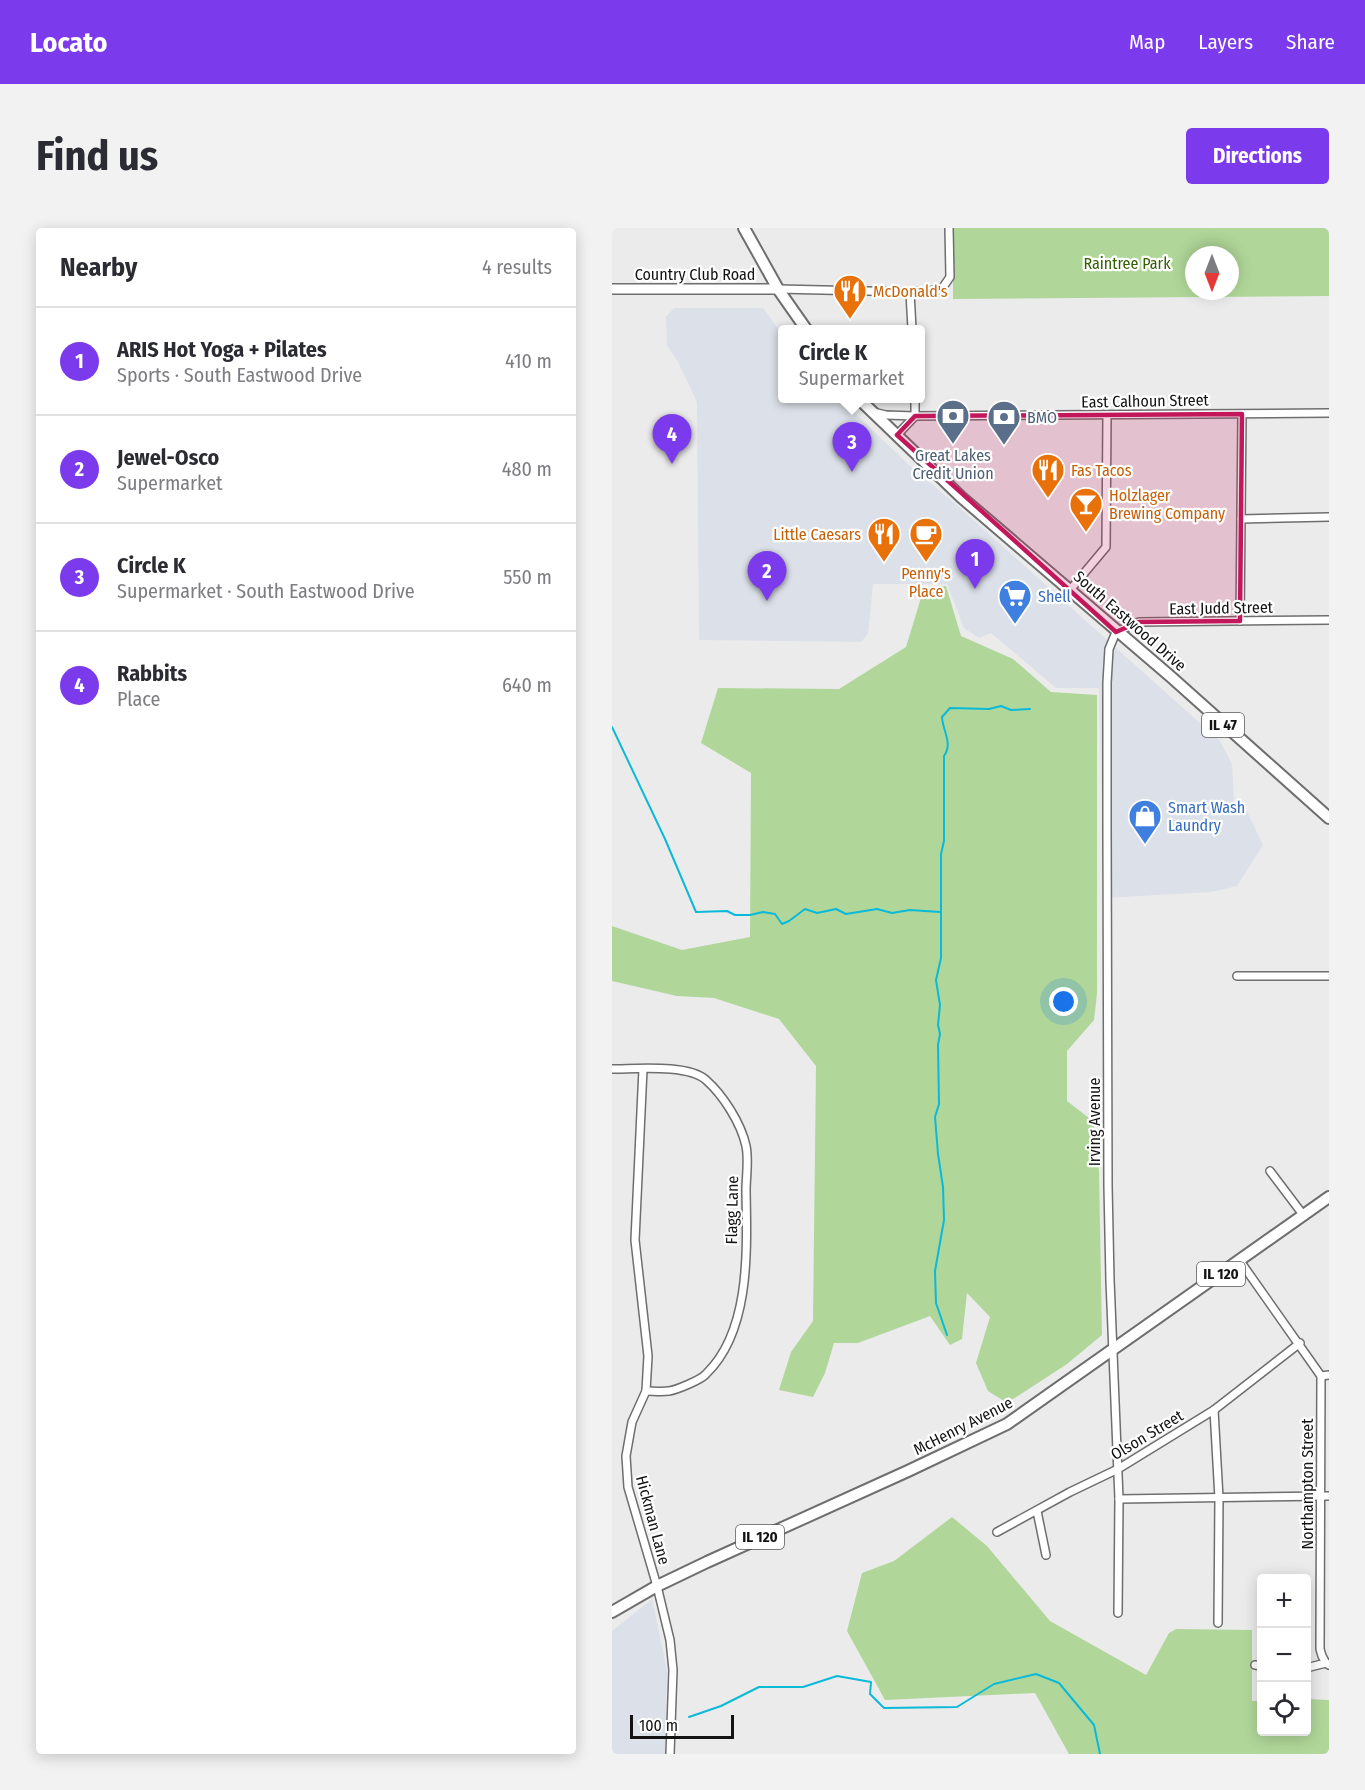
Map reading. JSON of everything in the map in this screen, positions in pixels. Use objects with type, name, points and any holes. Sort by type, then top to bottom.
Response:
[{"type":"main road","points":[[744,228],[778,289],[803,325]]},
{"type":"main road","name":"South Eastwood Drive","points":[[862,403],[961,497],[1170,676],[1329,818]]},
{"type":"main road","name":"McHenry Avenue","points":[[612,1612],[657,1586],[762,1536],[1007,1424],[1329,1197]]},
{"type":"street","points":[[778,289],[910,292],[941,290],[950,278],[949,228]]},
{"type":"street","name":"Country Club Road","points":[[612,289],[778,289]]},
{"type":"street","points":[[910,292],[912,325]]},
{"type":"street","points":[[897,435],[915,416],[915,403]]},
{"type":"street","name":"East Calhoun Street","points":[[871,411],[886,415],[915,416],[1329,413]]},
{"type":"street","points":[[1240,621],[1242,414]]},
{"type":"street","points":[[1070,590],[1106,547],[1107,415]]},
{"type":"street","points":[[1241,519],[1329,517]]},
{"type":"street","name":"East Judd Street","points":[[1116,632],[1139,622],[1329,620]]},
{"type":"street","name":"Irving Avenue","points":[[1116,632],[1109,649],[1107,730],[1108,1186],[1119,1499],[1118,1613]]},
{"type":"street","points":[[1237,976],[1329,976]]},
{"type":"street","name":"Flagg Lane","points":[[612,1069],[676,1069],[705,1078],[732,1110],[746,1146],[744,1285],[738,1318],[726,1349],[705,1376],[671,1391],[646,1391]]},
{"type":"street","name":"Hickman Lane","points":[[643,1069],[635,1240],[648,1356],[646,1391],[632,1422],[626,1456],[628,1486],[670,1640],[673,1670],[670,1754]]},
{"type":"street","points":[[1270,1170],[1304,1216]]},
{"type":"street","points":[[1240,1261],[1325,1376]]},
{"type":"street","name":"Olson Street","points":[[998,1532],[1070,1492],[1118,1469],[1214,1410],[1300,1343]]},
{"type":"street","name":"Northampton Street","points":[[1325,1376],[1320,1497],[1320,1649],[1328,1664]]},
{"type":"street","points":[[1214,1410],[1219,1498],[1218,1623]]},
{"type":"street","points":[[1119,1499],[1329,1496]]},
{"type":"street","points":[[1036,1511],[1046,1555]]},
{"type":"street","points":[[1311,1667],[1328,1664]]},
{"type":"highlighted area","points":[[1242,414],[1240,621],[1139,622],[1116,632],[897,435],[915,416]]},
{"type":"shaded area","points":[[674,308],[763,308],[778,328],[778,403],[844,403],[908,464],[1220,741],[1232,764],[1234,802],[1242,801],[1263,845],[1237,886],[1211,892],[1104,898],[1099,688],[1056,688],[991,633],[979,638],[964,628],[947,584],[873,584],[868,634],[861,642],[699,640],[697,402],[678,362],[667,345],[666,317]]},
{"type":"shaded area","points":[[652,1599],[667,1670],[665,1754],[612,1754],[612,1631]]},
{"type":"green space","name":"Raintree Park","points":[[953,228],[1329,228],[1329,296],[1239,297],[1239,246],[1185,246],[1185,297],[953,299]]},
{"type":"green space","points":[[946,586],[961,636],[1013,659],[1051,692],[1097,695],[1097,994],[1094,1020],[1067,1051],[1067,1101],[1093,1121],[1099,1170],[1102,1335],[1067,1364],[1007,1403],[988,1391],[976,1363],[990,1317],[967,1293],[962,1339],[950,1345],[930,1316],[858,1343],[834,1343],[825,1373],[813,1397],[779,1390],[791,1352],[813,1321],[816,1066],[779,1019],[714,998],[677,996],[612,981],[612,926],[682,950],[750,937],[751,773],[701,743],[718,688],[839,689],[906,647],[924,588]]},
{"type":"green space","points":[[952,1517],[987,1546],[1050,1621],[1146,1675],[1169,1633],[1176,1629],[1252,1630],[1252,1701],[1257,1701],[1257,1736],[1311,1736],[1311,1699],[1329,1700],[1329,1754],[1069,1754],[1035,1693],[885,1700],[847,1631],[862,1573],[894,1561]]},
{"type":"waterway","points":[[947,1335],[936,1303],[935,1271],[944,1220],[943,1187],[935,1117],[939,1104],[938,1045],[940,1034],[938,1025],[940,1005],[936,980],[941,958],[944,756],[948,747],[942,717],[950,708],[989,709],[1001,706],[1011,710],[1030,709]]},
{"type":"waterway","points":[[612,727],[665,839],[696,912],[727,911],[735,915],[763,912],[775,914],[782,924],[805,909],[817,913],[836,909],[846,914],[877,909],[892,913],[910,910],[940,912]]},
{"type":"waterway","points":[[689,1717],[721,1706],[759,1687],[803,1687],[837,1676],[871,1682],[870,1694],[884,1708],[957,1707],[994,1684],[1036,1674],[1059,1683],[1094,1725],[1100,1754]]},
{"type":"place","name":"McDonald's","points":[[850,320]]},
{"type":"place","name":"Great Lakes Credit Union","points":[[953,445]]},
{"type":"place","name":"BMO","points":[[1004,446]]},
{"type":"place","name":"Rabbits","points":[[672,464]]},
{"type":"place","name":"Circle K","points":[[852,472]]},
{"type":"place","name":"Fas Tacos","points":[[1048,499]]},
{"type":"place","name":"Holzlager Brewing Company","points":[[1086,533]]},
{"type":"place","name":"Little Caesars","points":[[884,563]]},
{"type":"place","name":"Penny's Place","points":[[926,563]]},
{"type":"place","name":"ARIS Hot Yoga + Pilates","points":[[975,589]]},
{"type":"place","name":"Jewel-Osco","points":[[767,601]]},
{"type":"place","name":"Shell","points":[[1015,625]]},
{"type":"place","name":"Smart Wash Laundry","points":[[1145,845]]}]
